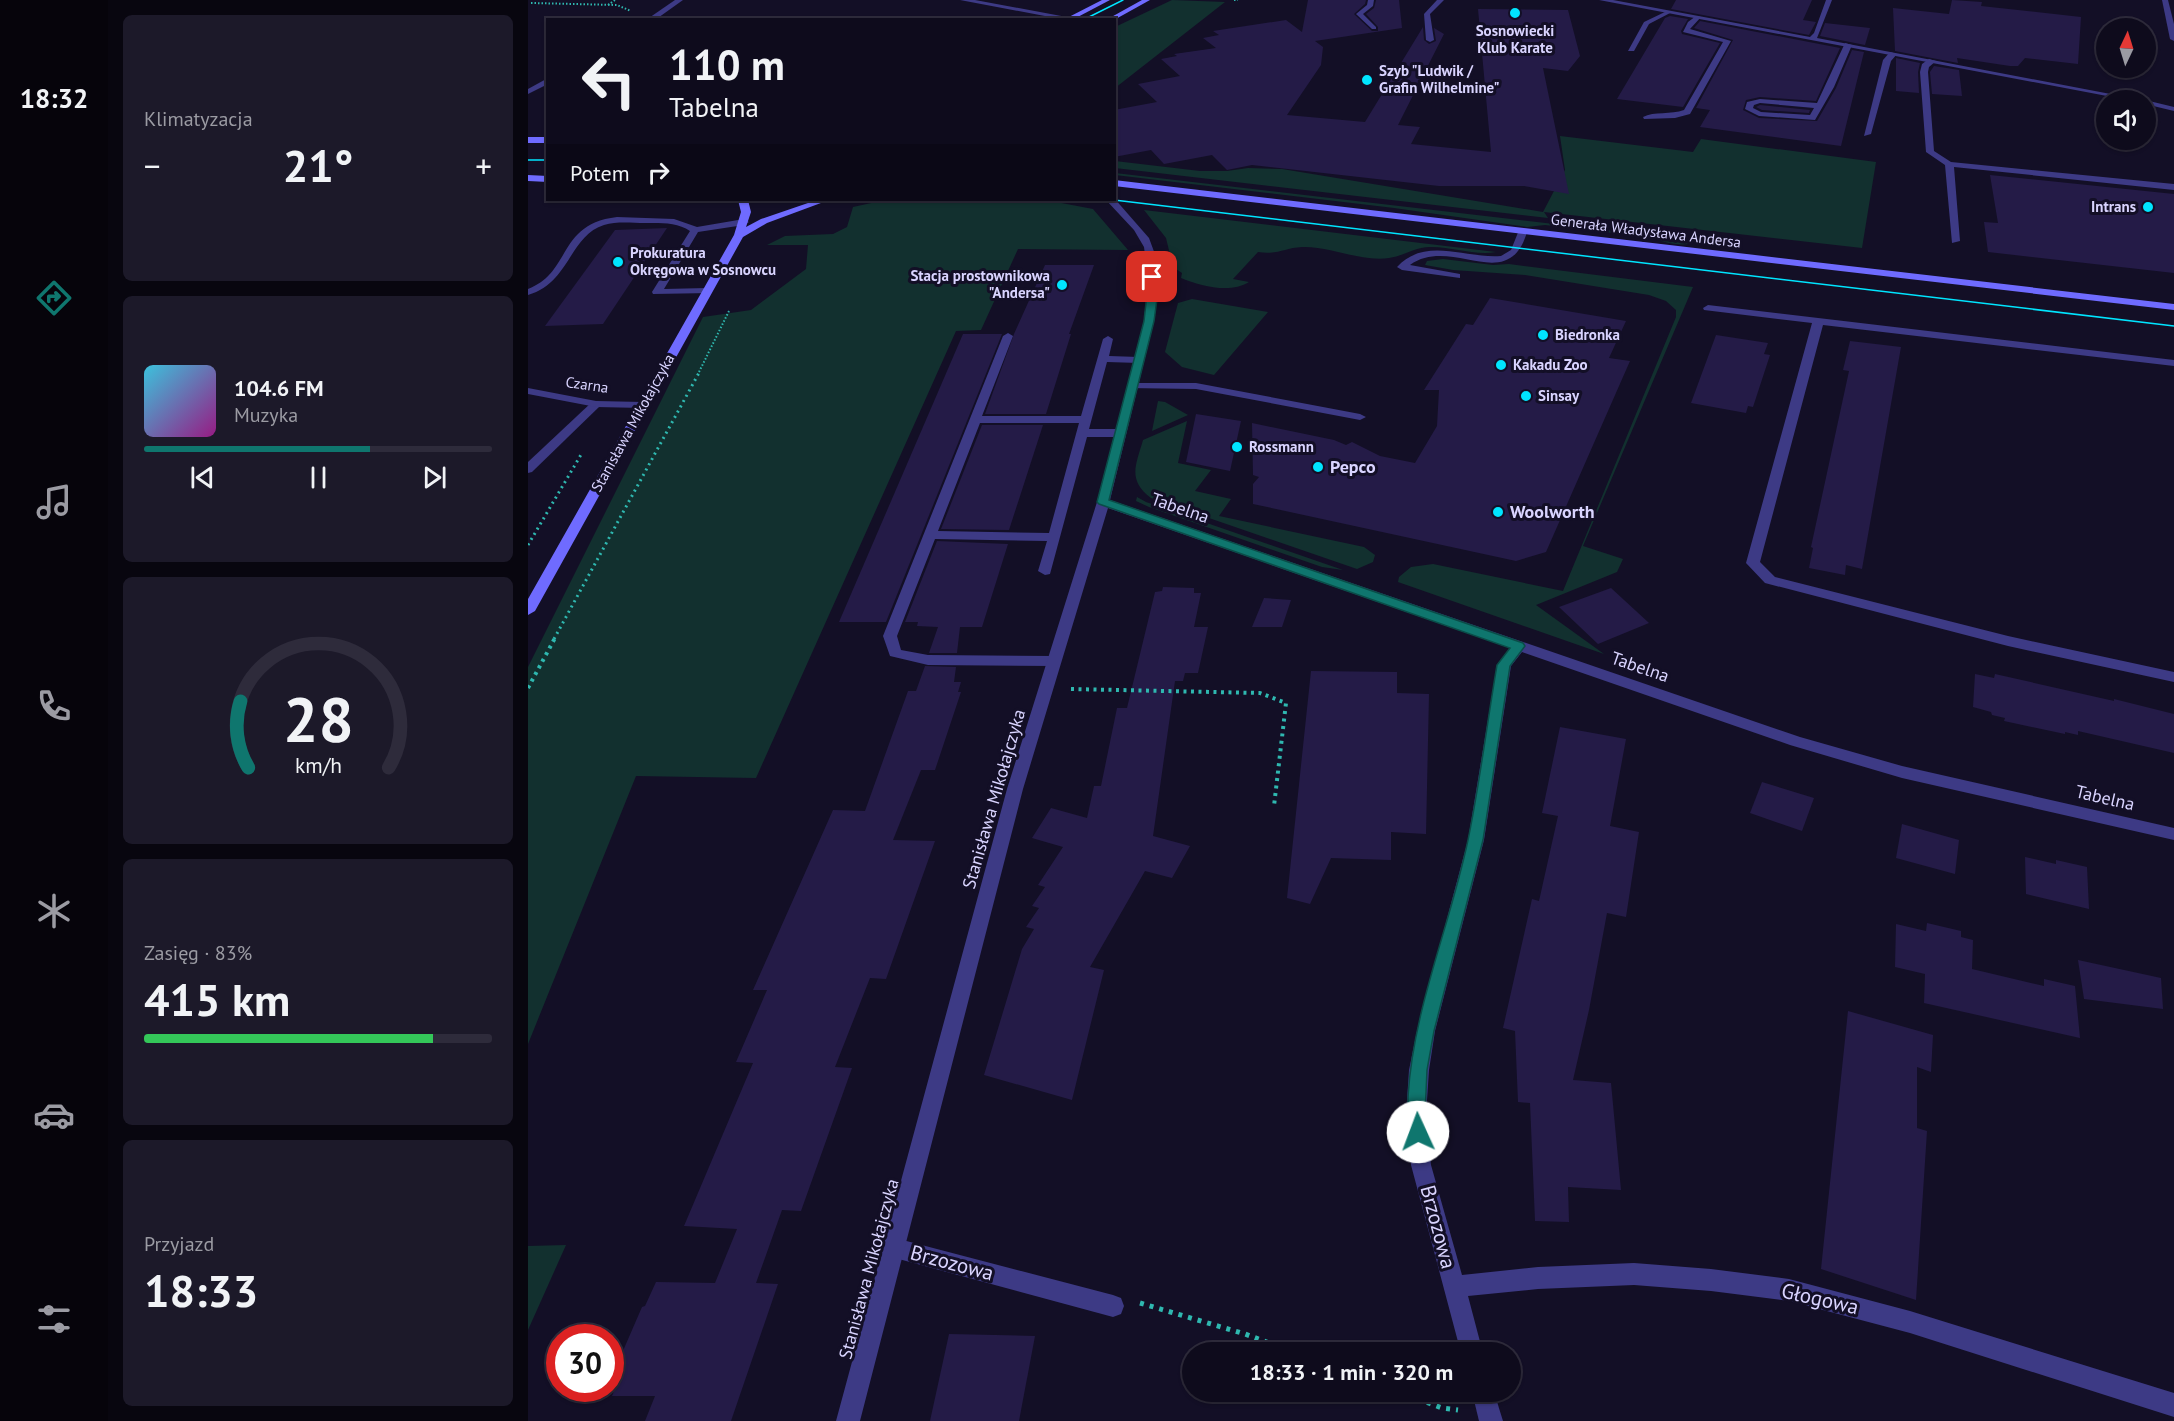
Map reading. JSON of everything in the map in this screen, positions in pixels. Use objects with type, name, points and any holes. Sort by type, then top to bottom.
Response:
[{"type":"main road","points":[[1070,18],[1107,0]]},
{"type":"main road","points":[[1113,18],[1148,0]]},
{"type":"main road","points":[[528,140],[546,140]]},
{"type":"main road","points":[[528,178],[546,179]]},
{"type":"main road","name":"Generała Władysława Andersa","points":[[1116,183],[2174,307]]},
{"type":"main road","name":"Stanisława Mikołajczyka","points":[[528,611],[739,235],[746,212],[743,201]]},
{"type":"main road","points":[[739,235],[772,218],[821,201]]},
{"type":"street","points":[[652,18],[680,0]]},
{"type":"street","points":[[963,0],[1062,18]]},
{"type":"street","points":[[1371,0],[1370,6],[1359,14],[1374,28]]},
{"type":"street","points":[[1430,40],[1427,15],[1441,0]]},
{"type":"street","points":[[1602,0],[1625,2],[2096,92]]},
{"type":"street","points":[[1812,38],[1817,34],[1829,0]]},
{"type":"street","points":[[2164,0],[2174,39]]},
{"type":"street","points":[[1631,50],[1647,23],[1669,12]]},
{"type":"street","points":[[1647,117],[1675,116],[1687,112],[1714,66],[1726,41],[1686,30],[1690,23],[1698,17]]},
{"type":"street","points":[[1819,106],[1760,101],[1750,104],[1749,109],[1759,114],[1812,118],[1819,106],[1835,74],[1842,52],[1848,45]]},
{"type":"street","points":[[1867,134],[1887,60],[1893,54]]},
{"type":"street","points":[[1932,61],[1925,66],[1924,72],[1930,152],[1949,164],[2174,187]]},
{"type":"street","points":[[528,92],[546,81]]},
{"type":"street","points":[[2156,105],[2174,109]]},
{"type":"street","points":[[1949,164],[1955,241]]},
{"type":"street","name":"Stanisława Mikołajczyka","points":[[848,1421],[1012,801],[1103,502],[1154,292],[1149,249],[1139,231],[1112,201]]},
{"type":"street","points":[[528,292],[545,286],[588,228],[613,221],[651,220],[672,221],[691,226],[695,230]]},
{"type":"street","points":[[707,291],[657,292],[695,230],[744,222]]},
{"type":"street","points":[[1456,276],[1402,267],[1416,255],[1433,252],[1492,259],[1507,256],[1513,252],[1522,232]]},
{"type":"street","points":[[1708,308],[2174,363]]},
{"type":"street","points":[[1818,321],[1753,563],[1770,580],[2008,641],[2174,677]]},
{"type":"street","points":[[1008,336],[890,636],[895,653],[928,660],[1054,661]]},
{"type":"street","points":[[1045,571],[1108,339]]},
{"type":"street","points":[[1102,359],[1139,360]]},
{"type":"street","points":[[1131,386],[1196,386],[1360,417]]},
{"type":"street","name":"Czarna","points":[[528,391],[596,404],[643,405]]},
{"type":"street","points":[[528,469],[596,404]]},
{"type":"street","points":[[976,419],[1084,427],[1119,433]]},
{"type":"street","name":"Tabelna","points":[[1103,502],[1795,741],[1902,772],[2174,834]]},
{"type":"street","points":[[931,535],[1054,537]]},
{"type":"street","name":"Brzozowa","points":[[1469,1342],[1421,1165],[1416,1115],[1419,1070],[1426,1031],[1476,840],[1503,665],[1519,646]]},
{"type":"street","name":"Brzozowa","points":[[895,1248],[1113,1306]]},
{"type":"street","name":"Głogowa","points":[[1454,1287],[1538,1278],[1634,1274],[1711,1280],[1789,1290],[1910,1322],[2174,1405]]},
{"type":"path","points":[[608,5],[615,0]]},
{"type":"path","points":[[531,3],[608,5],[624,8]]},
{"type":"path","points":[[528,688],[718,336],[729,311]]},
{"type":"path","points":[[1046,689],[1260,693],[1286,703],[1274,806]]},
{"type":"path","points":[[1113,1306],[1133,1301],[1266,1342]]},
{"type":"path","points":[[1426,1402],[1442,1408],[1488,1409]]},
{"type":"green space","points":[[1172,0],[1225,2],[1116,87],[1116,27]]},
{"type":"green space","points":[[1560,136],[1693,152],[1701,139],[1876,162],[1862,248],[1544,212],[1548,218],[1116,168],[1116,161],[1200,171],[1248,168],[1282,169],[1543,212],[1565,170]]},
{"type":"green space","points":[[1116,173],[1691,240],[1689,244],[1668,243],[1648,237],[1545,225],[1527,227],[1394,208],[1116,175]]},
{"type":"green space","points":[[880,201],[1051,201],[1093,209],[1128,250],[1018,249],[981,330],[956,331],[756,778],[636,776],[528,1044],[528,667],[703,317],[751,310],[806,269],[808,245],[767,245],[785,236],[833,234],[847,227],[853,207]]},
{"type":"green space","points":[[1144,210],[1496,252],[1481,253],[1426,247],[1394,257],[1378,259],[1313,247],[1271,253],[1258,252],[1233,279],[1249,282],[1233,288],[1215,288],[1181,278],[1182,273],[1173,267],[1166,238]]},
{"type":"green space","points":[[1443,259],[1493,265],[1509,264],[1693,287],[1583,546],[1623,559],[1617,572],[1536,605],[1604,654],[1398,582],[1399,577],[1411,567],[1433,564],[1563,591],[1676,317],[1676,310],[1666,301],[1649,295],[1525,275],[1453,270],[1425,265],[1427,261]]},
{"type":"green space","points":[[1192,299],[1268,312],[1214,375],[1182,367],[1165,352],[1178,303]]},
{"type":"green space","points":[[1158,401],[1165,402],[1188,415],[1152,431]]},
{"type":"green space","points":[[1187,421],[1178,463],[1211,470],[1195,491],[1231,499],[1219,516],[1364,547],[1375,555],[1373,562],[1357,569],[1151,498],[1139,485],[1135,472],[1143,440]]},
{"type":"green space","points":[[1137,497],[1343,570],[1322,567],[1149,507],[1136,501]]},
{"type":"green space","points":[[566,1245],[528,1330],[528,1246]]},
{"type":"building","points":[[1308,0],[1366,0],[1365,4],[1354,14],[1372,31],[1378,31],[1378,27],[1366,14],[1374,8],[1376,0],[1399,0],[1402,28],[1315,41],[1323,47],[1321,65],[1287,115],[1365,122],[1423,27],[1424,40],[1429,44],[1436,41],[1434,28],[1444,34],[1398,125],[1420,127],[1411,144],[1491,152],[1478,9],[1568,10],[1580,56],[1568,71],[1543,68],[1569,194],[1524,186],[1439,186],[1252,165],[1227,170],[1212,155],[1164,164],[1151,150],[1116,157],[1116,110],[1157,102],[1138,84],[1180,76],[1161,59],[1177,56],[1174,54],[1216,48],[1203,38],[1219,35],[1213,31],[1286,20],[1302,32]]},
{"type":"building","points":[[1676,0],[1812,0],[1803,20],[1816,22],[1809,35],[1671,9]]},
{"type":"building","points":[[1952,0],[1982,2],[1981,6],[2081,17],[2078,64],[2025,58],[2018,66],[1957,58],[1958,63],[1895,51],[1893,8],[1949,14]]},
{"type":"building","points":[[1670,16],[1688,19],[1681,31],[1682,34],[1720,43],[1683,107],[1617,99],[1665,18]]},
{"type":"building","points":[[1700,21],[1840,48],[1816,101],[1760,97],[1746,100],[1743,110],[1759,118],[1817,121],[1836,88],[1852,50],[1864,52],[1841,146],[1700,127],[1710,110],[1696,108],[1733,40],[1694,28]]},
{"type":"building","points":[[1825,23],[1870,28],[1865,45],[1820,36]]},
{"type":"building","points":[[1896,58],[1920,63],[1919,93],[1896,91]]},
{"type":"building","points":[[1934,66],[1959,70],[1962,96],[1932,94],[1930,72]]},
{"type":"building","points":[[1760,105],[1810,110],[1809,113],[1762,110],[1756,107]]},
{"type":"building","points":[[1990,175],[2174,194],[2174,273],[1988,252],[1984,222],[1998,223]]},
{"type":"building","name":"Prokuratura Okręgowa w Sosnowcu","points":[[667,228],[603,324],[545,326],[615,230]]},
{"type":"building","points":[[1045,265],[1094,265],[1069,334],[1071,334],[1046,414],[985,414],[1014,334]]},
{"type":"building","points":[[1490,298],[1626,321],[1609,358],[1630,361],[1546,552],[1516,561],[1253,504],[1253,484],[1259,477],[1253,475],[1252,423],[1334,440],[1346,445],[1352,442],[1380,456],[1415,463],[1437,426],[1439,390],[1424,390],[1466,324],[1473,325]]},
{"type":"building","points":[[963,334],[1002,334],[886,622],[839,622]]},
{"type":"building","points":[[1716,335],[1768,343],[1764,354],[1770,355],[1753,407],[1748,406],[1746,413],[1691,403]]},
{"type":"building","points":[[1850,341],[1901,347],[1862,569],[1846,565],[1845,575],[1809,568],[1813,548],[1811,547],[1849,371],[1843,370]]},
{"type":"building","points":[[1196,414],[1241,421],[1230,471],[1186,462]]},
{"type":"building","points":[[982,425],[1043,425],[1009,530],[941,529]]},
{"type":"building","points":[[937,541],[1008,544],[982,627],[960,627],[957,653],[929,653],[938,627],[917,626],[918,622],[905,622]]},
{"type":"building","points":[[1163,587],[1194,588],[1194,593],[1201,593],[1194,627],[1208,627],[1198,673],[1185,673],[1183,681],[1175,681],[1153,836],[1190,846],[1172,878],[1145,871],[1090,967],[1104,970],[1072,1100],[984,1075],[1022,949],[1034,929],[1026,927],[1039,908],[1032,906],[1045,887],[1038,885],[1063,847],[1032,838],[1051,808],[1087,818],[1094,786],[1101,786],[1117,708],[1127,708],[1155,592],[1162,591]]},
{"type":"building","points":[[1611,588],[1649,623],[1598,644],[1559,607]]},
{"type":"building","points":[[1264,598],[1291,600],[1282,627],[1252,627]]},
{"type":"building","points":[[925,666],[956,667],[954,682],[961,682],[958,692],[961,692],[935,770],[921,770],[893,840],[935,841],[886,979],[870,978],[835,1067],[852,1068],[801,1211],[782,1210],[756,1283],[778,1284],[731,1421],[645,1421],[655,1396],[624,1396],[624,1349],[642,1307],[645,1306],[656,1282],[715,1283],[737,1229],[684,1226],[753,1063],[736,1062],[767,990],[753,990],[833,810],[865,811],[908,691],[916,691]]},
{"type":"building","points":[[1311,671],[1397,672],[1397,693],[1429,694],[1426,834],[1391,832],[1391,860],[1331,858],[1310,904],[1287,898]]},
{"type":"building","points":[[1975,674],[1994,678],[1995,674],[2174,714],[2174,753],[2078,731],[2078,735],[2065,732],[2065,734],[2004,721],[2005,718],[1973,707]]},
{"type":"building","points":[[1560,727],[1626,739],[1610,826],[1639,832],[1626,917],[1607,913],[1573,1080],[1611,1083],[1621,1190],[1568,1187],[1569,1222],[1535,1221],[1530,1103],[1518,1102],[1515,1031],[1503,1028],[1532,899],[1539,901],[1558,816],[1542,813]]},
{"type":"building","points":[[1762,782],[1814,798],[1802,831],[1750,813]]},
{"type":"building","points":[[1902,824],[1959,840],[1955,874],[1896,858]]},
{"type":"building","points":[[2025,857],[2056,864],[2056,860],[2087,867],[2089,909],[2026,894]]},
{"type":"building","points":[[1927,923],[1961,931],[1961,937],[1973,940],[1972,969],[2044,986],[2044,979],[2075,986],[2080,1038],[1924,1003],[1925,974],[1895,967],[1896,924],[1926,931]]},
{"type":"building","points":[[2078,960],[2161,978],[2163,1009],[2084,999]]},
{"type":"building","points":[[1848,1011],[1933,1035],[1931,1072],[1917,1067],[1917,1128],[1927,1131],[1916,1300],[1821,1269]]},
{"type":"building","points":[[949,1334],[1035,1336],[1019,1421],[930,1421]]},
{"type":"tram line","points":[[1087,18],[1123,0]]},
{"type":"tram line","points":[[528,160],[546,160]]},
{"type":"tram line","points":[[1116,200],[2174,326]]},
{"type":"place","name":"Sosnowiecki Klub Karate","points":[[1515,13]]},
{"type":"place","name":"Szyb \"Ludwik / Grafin Wilhelmine\"","points":[[1367,80]]},
{"type":"place","name":"Intrans","points":[[2148,207]]},
{"type":"place","name":"Prokuratura Okręgowa w Sosnowcu","points":[[618,262]]},
{"type":"place","name":"Stacja prostownikowa \"Andersa\"","points":[[1062,285]]},
{"type":"place","name":"Biedronka","points":[[1543,335]]},
{"type":"place","name":"Kakadu Zoo","points":[[1501,365]]},
{"type":"place","name":"Sinsay","points":[[1526,396]]},
{"type":"place","name":"Rossmann","points":[[1237,447]]},
{"type":"place","name":"Pepco","points":[[1318,467]]},
{"type":"place","name":"Woolworth","points":[[1498,512]]},
{"type":"route","points":[[1152,277],[1154,292],[1149,321],[1103,502],[1519,646],[1503,665],[1476,840],[1426,1031],[1419,1070],[1416,1115],[1418,1132]]}]
